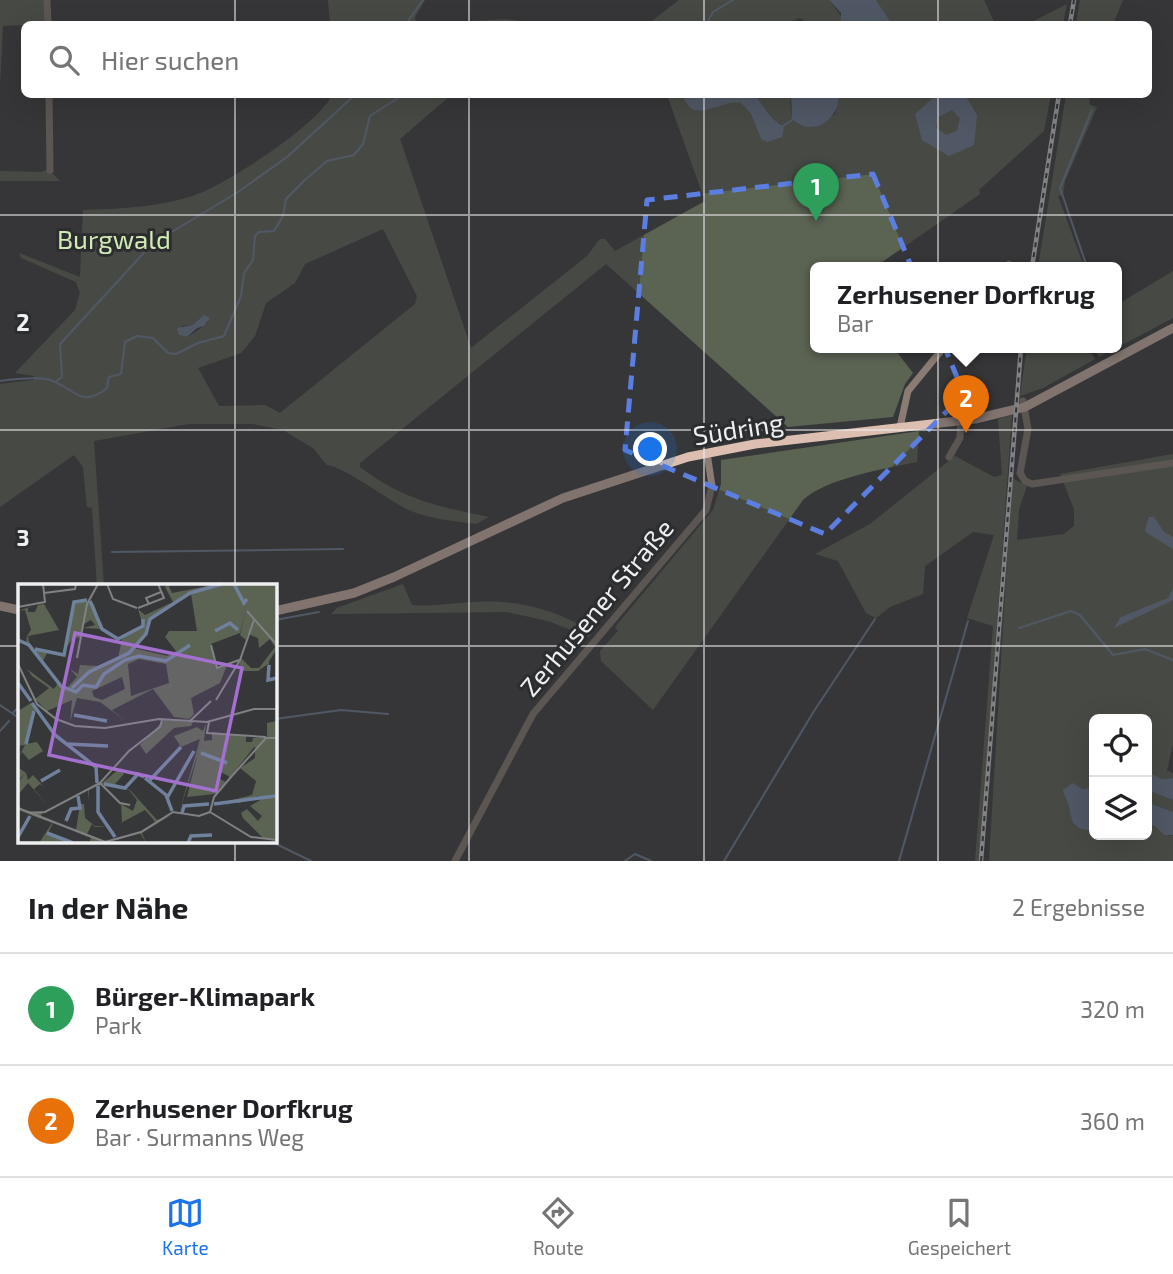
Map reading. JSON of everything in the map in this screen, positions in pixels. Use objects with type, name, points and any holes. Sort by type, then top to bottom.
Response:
[{"type":"main road","name":"Südring","points":[[276,611],[354,593],[563,498],[645,470],[707,453],[961,420],[1024,404],[1173,328]]},
{"type":"main road","points":[[0,606],[18,610]]},
{"type":"street","points":[[47,0],[48,21]]},
{"type":"street","points":[[49,98],[50,170]]},
{"type":"street","points":[[900,427],[908,391],[938,353]]},
{"type":"street","points":[[1024,404],[1028,429],[1020,473],[1025,481],[1032,484],[1173,463]]},
{"type":"street","points":[[949,457],[960,438],[961,420]]},
{"type":"street","name":"Zerhusener Straße","points":[[455,861],[538,706],[706,510],[712,486],[707,453]]},
{"type":"highlighted area","points":[[873,174],[964,394],[825,534],[625,450],[647,200]]},
{"type":"shaded area","points":[[1058,98],[1061,98],[1036,262],[1031,262]]},
{"type":"shaded area","points":[[1019,353],[1024,353],[994,735],[983,861],[980,861]]},
{"type":"green space","points":[[0,0],[45,0],[45,21],[21,21],[21,25],[3,26],[0,84]]},
{"type":"green space","points":[[328,0],[425,0],[415,17],[416,21],[330,21]]},
{"type":"green space","points":[[679,0],[829,0],[843,19],[804,21],[800,18],[792,21],[652,21]]},
{"type":"green space","points":[[876,0],[984,0],[994,21],[890,21]]},
{"type":"green space","points":[[1080,0],[1123,0],[1114,21],[1076,21]]},
{"type":"green space","points":[[1067,4],[1064,21],[1034,21]]},
{"type":"green space","points":[[506,19],[520,21],[473,21]]},
{"type":"green space","name":"Burgwald","points":[[330,98],[448,98],[400,139],[471,348],[587,256],[600,239],[605,239],[615,251],[705,201],[668,98],[685,98],[695,110],[701,111],[729,103],[741,103],[751,114],[761,139],[782,125],[772,118],[757,98],[791,98],[792,117],[801,125],[808,125],[835,114],[838,98],[1050,98],[1044,131],[979,190],[980,194],[882,262],[810,262],[810,353],[898,353],[913,373],[905,384],[893,417],[788,427],[606,264],[360,463],[360,467],[376,478],[406,494],[437,505],[489,517],[476,524],[432,517],[407,509],[344,471],[327,465],[313,448],[283,430],[253,424],[188,424],[94,441],[104,584],[97,584],[92,508],[87,507],[83,467],[74,455],[0,507],[0,384],[34,380],[34,376],[15,373],[75,310],[80,293],[76,282],[21,258],[19,253],[80,277],[83,210],[154,205],[195,195],[249,167],[309,121]],"holes":[[[383,229],[417,296],[415,304],[280,413],[265,405],[219,406],[198,368],[241,353],[255,336],[266,303],[295,283],[305,264]],[[204,316],[208,322],[187,337],[179,335],[182,326],[193,325]]]},
{"type":"green space","points":[[1066,98],[1089,98],[1090,105],[1097,107],[1065,181],[1063,195],[1058,196],[1082,262],[1039,262]]},
{"type":"green space","points":[[48,169],[60,181],[0,181],[0,171],[42,172]]},
{"type":"green space","points":[[1173,271],[1173,318],[1122,345],[1122,302]]},
{"type":"green space","points":[[1026,353],[1092,353],[1095,359],[1043,388],[1020,396]]},
{"type":"green space","points":[[1012,415],[980,861],[975,861],[993,626],[967,618],[994,535],[973,532],[925,566],[923,594],[890,607],[876,618],[866,613],[838,561],[815,554],[870,524],[955,456],[994,477],[1002,475],[998,419]]},
{"type":"green space","points":[[919,431],[917,462],[841,480],[813,492],[803,500],[653,710],[601,661],[600,651],[618,631],[615,627],[713,510],[721,484],[721,460]]},
{"type":"green space","points":[[1173,454],[1173,744],[1167,771],[1173,773],[1173,778],[1163,779],[1152,774],[1152,714],[1089,714],[1089,788],[1082,789],[1067,799],[1073,823],[1080,829],[1089,830],[1089,840],[1152,840],[1152,826],[1169,836],[1173,835],[1173,861],[989,861],[1012,478],[1027,486],[1019,509],[1017,540],[1064,534],[1074,526],[1074,509],[1060,474]]},
{"type":"green space","points":[[403,584],[412,605],[488,601],[519,604],[550,612],[592,633],[589,637],[548,621],[507,612],[331,614],[337,608]]},
{"type":"green space","points":[[1152,792],[1173,800],[1173,812],[1152,804]]},
{"type":"water","points":[[829,0],[876,0],[890,21],[841,21],[841,13]]},
{"type":"water","points":[[684,98],[757,98],[772,118],[784,127],[782,137],[767,142],[761,139],[751,114],[741,103],[724,104],[700,111],[688,105]]},
{"type":"water","points":[[791,98],[839,98],[834,112],[823,124],[808,127],[792,119]]},
{"type":"water","points":[[933,98],[967,98],[977,115],[974,145],[949,156],[922,140],[915,114]],"holes":[[[952,110],[960,118],[957,131],[946,135],[936,128],[938,117]]]},
{"type":"water","points":[[204,315],[210,318],[204,326],[197,328],[187,337],[179,335],[177,328],[193,325]]},
{"type":"water","points":[[1149,517],[1154,517],[1164,532],[1173,537],[1173,549],[1147,533],[1145,530]]},
{"type":"water","points":[[1173,588],[1173,600],[1114,628],[1121,617],[1168,598]]},
{"type":"water","points":[[1152,774],[1163,779],[1173,778],[1173,800],[1152,792]]},
{"type":"water","points":[[1073,783],[1082,789],[1089,788],[1089,830],[1078,828],[1073,822],[1063,790]]},
{"type":"water","points":[[1152,804],[1173,812],[1173,835],[1165,835],[1154,826]]},
{"type":"waterway","points":[[408,21],[423,0]]},
{"type":"waterway","points":[[708,21],[713,12],[733,0]]},
{"type":"waterway","points":[[55,382],[62,377],[60,344],[152,244],[238,192],[287,157],[352,98]]},
{"type":"waterway","points":[[0,381],[46,379],[82,397],[89,397],[107,388],[109,377],[121,374],[125,342],[137,336],[153,338],[168,353],[176,354],[198,343],[224,336],[241,296],[244,273],[253,260],[255,236],[259,232],[274,231],[283,216],[286,199],[327,161],[354,155],[363,144],[370,116],[398,98]]},
{"type":"waterway","points":[[1085,262],[1060,188],[1092,110]]},
{"type":"waterway","points":[[783,126],[792,120]]},
{"type":"waterway","points":[[112,552],[343,549]]},
{"type":"waterway","points":[[1019,628],[1071,611],[1080,615],[1113,655],[1145,649],[1173,660]]},
{"type":"waterway","points":[[276,620],[319,612]]},
{"type":"waterway","points":[[724,861],[814,711],[875,619]]},
{"type":"waterway","points":[[899,861],[968,621]]},
{"type":"waterway","points":[[0,705],[18,717]]},
{"type":"waterway","points":[[13,713],[18,707]]},
{"type":"waterway","points":[[276,719],[341,710],[388,714]]},
{"type":"waterway","points":[[0,731],[9,721]]},
{"type":"waterway","points":[[276,844],[311,861]]},
{"type":"waterway","points":[[625,861],[635,854],[651,861]]},
{"type":"railway","points":[[1070,21],[1074,0]]},
{"type":"railway","points":[[1033,262],[1058,98]]},
{"type":"railway","points":[[981,861],[1021,353]]},
{"type":"place","name":"Bürger-Klimapark","points":[[816,221]]},
{"type":"place","name":"Zerhusener Dorfkrug","points":[[966,433]]}]
